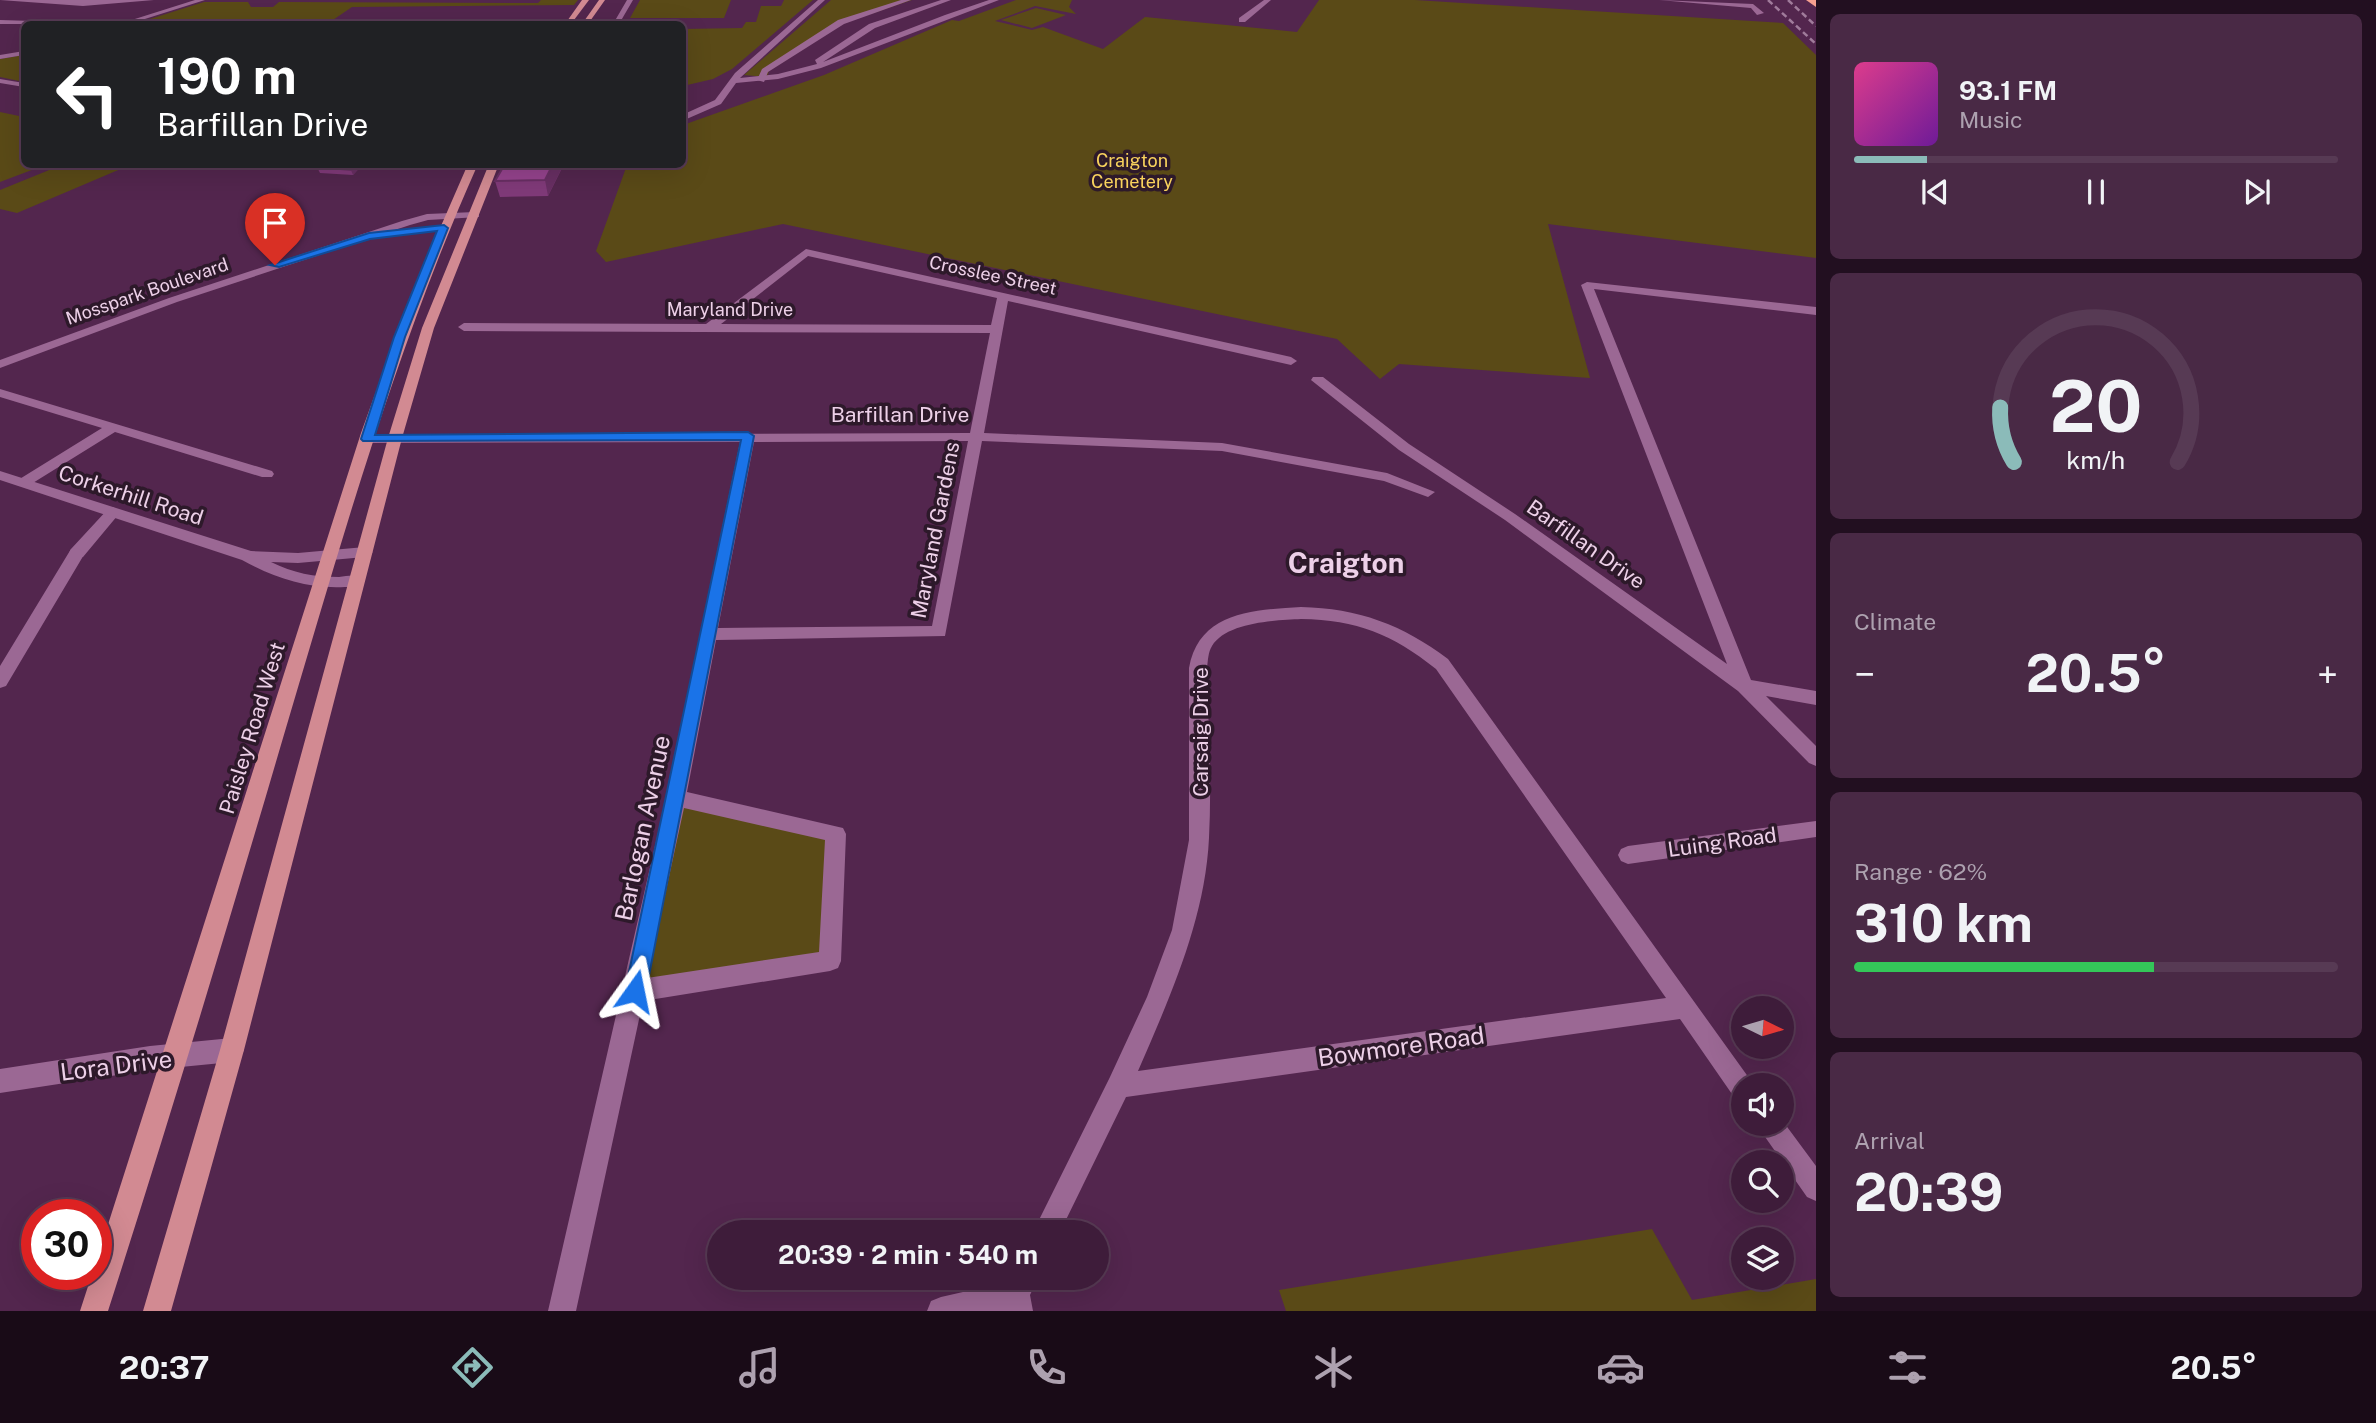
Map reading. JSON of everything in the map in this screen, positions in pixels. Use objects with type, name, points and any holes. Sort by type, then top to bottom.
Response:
[{"type":"highway","points":[[1809,0],[1816,2]]},
{"type":"main road","points":[[570,21],[586,0]]},
{"type":"main road","points":[[587,21],[602,0]]},
{"type":"main road","name":"Paisley Road West","points":[[94,1311],[178,1056],[320,584],[402,330],[471,168]]},
{"type":"main road","points":[[157,1311],[232,1049],[395,438],[428,328],[492,168]]},
{"type":"main road","points":[[402,330],[428,328]]},
{"type":"street","points":[[0,1],[91,4],[151,0]]},
{"type":"street","points":[[133,21],[202,0]]},
{"type":"street","points":[[618,21],[630,0]]},
{"type":"street","points":[[686,116],[718,102],[733,80],[822,0]]},
{"type":"street","points":[[761,80],[765,71],[841,22],[908,0]]},
{"type":"street","points":[[733,80],[788,77],[806,69],[872,26],[948,0]]},
{"type":"street","points":[[806,69],[838,62],[901,34],[996,0]]},
{"type":"street","points":[[1266,17],[1244,17],[1268,0]]},
{"type":"street","points":[[1662,0],[1753,6],[1760,13]]},
{"type":"street","points":[[0,22],[21,23]]},
{"type":"street","points":[[0,57],[21,54]]},
{"type":"street","points":[[0,81],[21,84]]},
{"type":"street","name":"Mosspark Boulevard","points":[[0,364],[58,341],[369,236],[472,220]]},
{"type":"street","name":"Crosslee Street","points":[[709,327],[806,252],[1291,361]]},
{"type":"street","points":[[1816,311],[1587,285],[1673,512],[1744,686],[1816,698]]},
{"type":"street","name":"Maryland Gardens","points":[[708,634],[939,632],[1003,295]]},
{"type":"street","name":"Maryland Drive","points":[[464,327],[995,329]]},
{"type":"street","name":"Mosspark Boulevard","points":[[0,355],[58,341]]},
{"type":"street","name":"Barfillan Drive","points":[[1318,380],[1404,447],[1510,517],[1744,686],[1816,758]]},
{"type":"street","points":[[0,393],[267,474]]},
{"type":"street","points":[[23,482],[113,428]]},
{"type":"street","name":"Barfillan Drive","points":[[367,439],[748,436],[975,438],[1222,447],[1387,477],[1428,492]]},
{"type":"street","name":"Barlogan Avenue","points":[[562,1311],[635,991],[748,436]]},
{"type":"street","name":"Corkerhill Road","points":[[0,475],[248,556],[283,576],[320,584],[357,581]]},
{"type":"street","points":[[0,681],[77,553],[113,512]]},
{"type":"street","name":"Corkerhill Road","points":[[248,556],[274,558],[365,552]]},
{"type":"street","name":"Carsaig Drive","points":[[1052,1220],[1119,1086],[1158,999],[1185,918],[1199,841],[1198,668],[1203,645],[1211,635],[1231,625],[1278,615],[1333,613],[1358,618],[1415,642],[1442,664],[1732,1073]]},
{"type":"street","points":[[635,991],[830,961],[836,834],[676,798]]},
{"type":"street","name":"Luing Road","points":[[1628,855],[1816,829]]},
{"type":"street","name":"Bowmore Road","points":[[1119,1086],[1684,1007]]},
{"type":"street","name":"Lora Drive","points":[[0,1081],[232,1049]]},
{"type":"street","points":[[1778,1136],[1816,1188]]},
{"type":"street","points":[[941,1311],[1019,1294]]},
{"type":"green space","points":[[541,0],[578,0],[574,5],[352,7],[331,21],[144,21],[204,2],[248,2],[251,7],[273,7],[279,2],[538,3]]},
{"type":"green space","points":[[640,0],[731,0],[724,18],[630,18]]},
{"type":"green space","points":[[784,0],[813,0],[732,69],[713,79],[686,85],[686,29],[742,28],[746,22],[756,22],[761,6],[781,6]]},
{"type":"green space","points":[[831,0],[912,0],[844,23],[769,71],[767,77],[744,75]]},
{"type":"green space","name":"Craigton Cemetery","points":[[1016,0],[1072,0],[1069,7],[1076,14],[1035,6],[995,21],[1032,30],[1043,27],[1103,49],[1145,17],[1297,32],[1319,0],[1415,0],[1783,23],[1816,55],[1816,258],[1548,224],[1590,378],[1399,364],[1380,379],[1337,339],[783,224],[606,262],[596,251],[626,168],[686,168],[686,124],[824,75],[952,20],[959,21]]},
{"type":"green space","points":[[1036,8],[1066,15],[1032,28],[1001,20]]},
{"type":"green space","points":[[21,56],[21,81],[0,77],[0,59]]},
{"type":"green space","points":[[0,112],[21,116],[21,168],[37,168],[0,182]]},
{"type":"green space","points":[[54,168],[123,168],[17,213],[0,209],[0,190]]},
{"type":"green space","points":[[676,798],[836,834],[830,961],[635,991]]},
{"type":"green space","points":[[1652,1229],[1692,1300],[1751,1290],[1794,1290],[1794,1283],[1816,1279],[1816,1311],[1286,1311],[1279,1290]]},
{"type":"building","points":[[503,168],[551,168],[545,180],[495,181]]},
{"type":"railway","points":[[1768,0],[1816,44]]},
{"type":"railway","points":[[1788,0],[1816,26]]},
{"type":"district","name":"Craigton","points":[[1346,562]]},
{"type":"route","points":[[275,265],[369,236],[444,228],[400,337],[367,439],[748,436],[635,991]]}]
